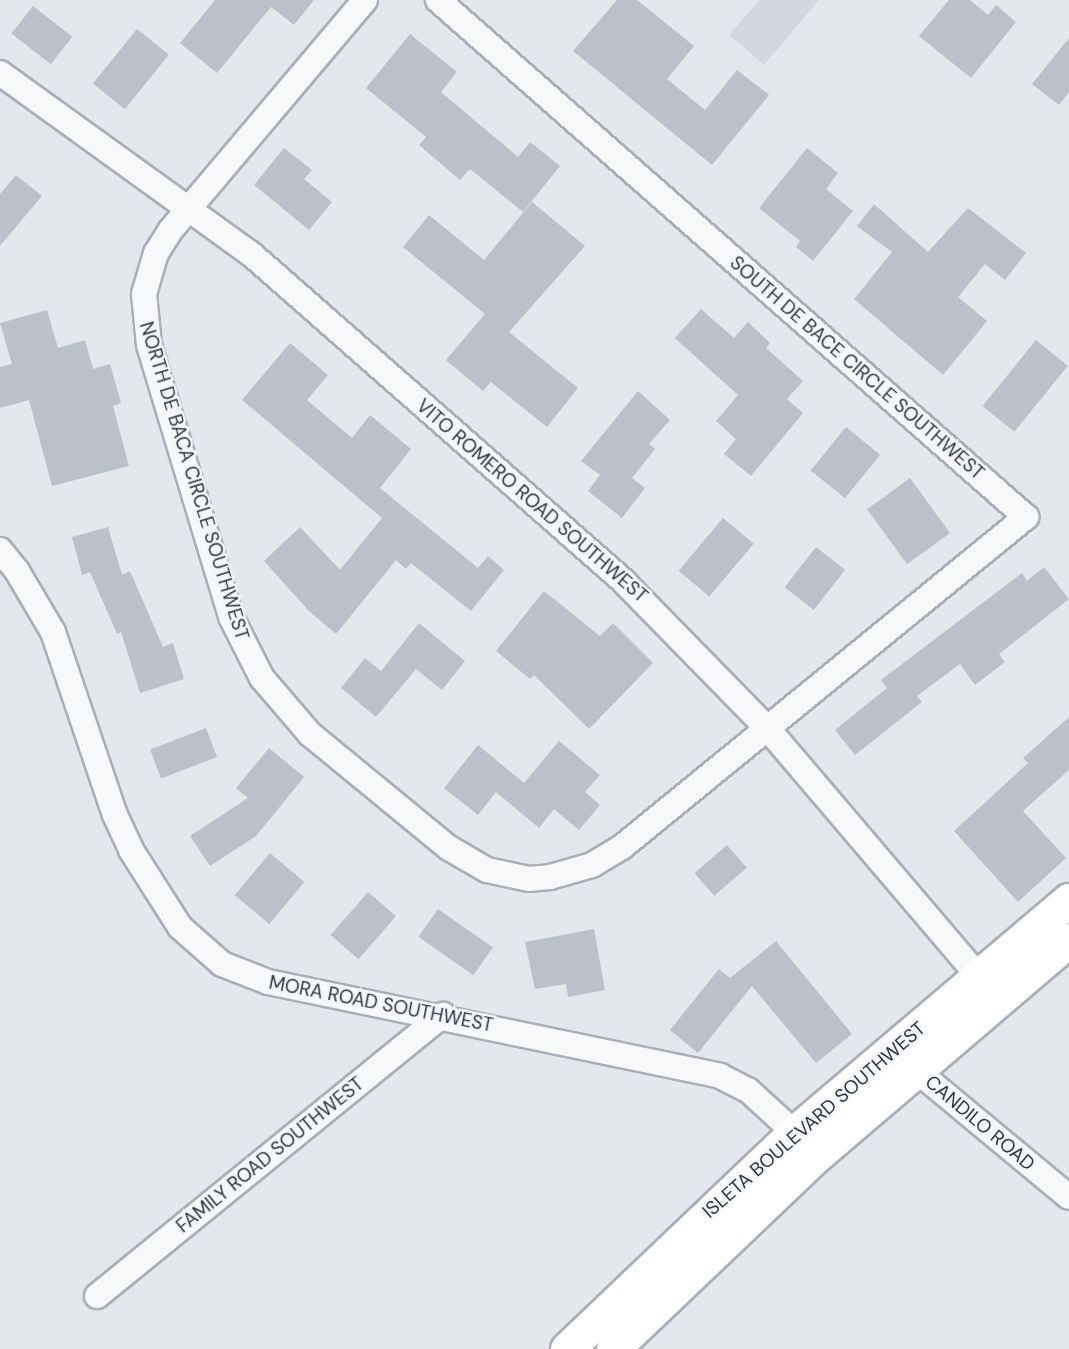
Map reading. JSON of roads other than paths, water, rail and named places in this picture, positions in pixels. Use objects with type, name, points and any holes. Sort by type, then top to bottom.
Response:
[{"type":"main road","name":"ISLETA BOULEVARD SOUTHWEST","points":[[567,1349],[988,988],[1069,900]]},
{"type":"main road","name":"ISLETA BOULEVARD SOUTHWEST","points":[[988,988],[1069,940]]},
{"type":"main road","name":"ISLETA BOULEVARD SOUTHWEST","points":[[613,1349],[806,1143]]},
{"type":"street","points":[[188,207],[365,0]]},
{"type":"street","name":"SOUTH DE BACE CIRCLE SOUTHWEST","points":[[438,0],[1026,517],[768,729]]},
{"type":"street","name":"VITO ROMERO ROAD SOUTHWEST","points":[[0,73],[250,253],[625,583],[768,729],[988,988]]},
{"type":"street","name":"NORTH DE BACA CIRCLE SOUTHWEST","points":[[188,207],[156,253],[148,276],[144,316],[149,345],[240,642],[262,678],[310,734],[449,848],[487,870],[529,879],[572,873],[606,858],[768,729]]},
{"type":"street","name":"MORA ROAD SOUTHWEST","points":[[0,550],[17,570],[53,632],[114,815],[180,927],[222,964],[268,982],[443,1015],[720,1076],[748,1090],[806,1143]]},
{"type":"street","name":"FAMILY ROAD SOUTHWEST","points":[[97,1296],[443,1015]]},
{"type":"street","name":"CANDILO ROAD","points":[[904,1059],[1069,1197]]}]
